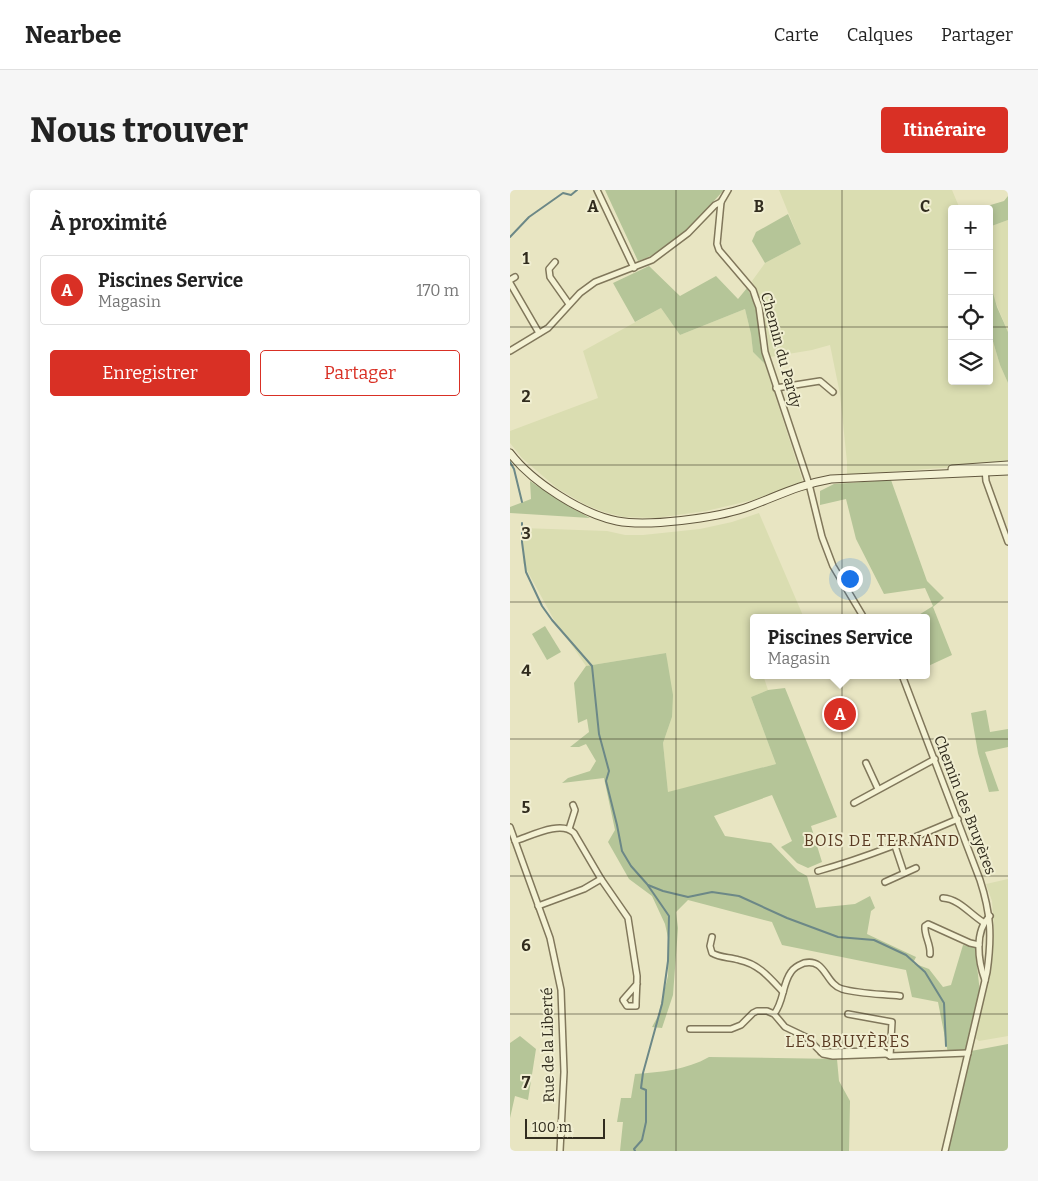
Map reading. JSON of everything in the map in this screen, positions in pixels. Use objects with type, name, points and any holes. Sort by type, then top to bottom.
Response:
[{"type":"main road","points":[[510,453],[534,476],[570,501],[603,517],[627,523],[660,522],[716,515],[745,508],[791,489],[831,479],[986,469],[1008,465]]},
{"type":"main road","points":[[986,469],[1008,471]]},
{"type":"street","points":[[597,190],[634,268]]},
{"type":"street","points":[[510,351],[548,328],[580,293],[595,282],[634,268],[659,255],[688,233],[721,202],[728,190]]},
{"type":"street","name":"Chemin du Pardy","points":[[721,202],[717,244],[753,290],[759,307],[765,352],[809,484]]},
{"type":"street","points":[[555,262],[549,269],[550,277],[569,304]]},
{"type":"street","points":[[512,280],[539,333]]},
{"type":"street","points":[[776,388],[820,381],[833,392]]},
{"type":"street","points":[[986,469],[986,481],[1008,542]]},
{"type":"street","points":[[809,484],[819,529],[833,566],[862,614]]},
{"type":"street","name":"Chemin des Bruyères","points":[[904,679],[958,819],[986,898],[990,916],[990,948],[985,980],[945,1151]]},
{"type":"street","points":[[854,803],[935,759]]},
{"type":"street","points":[[866,763],[878,790]]},
{"type":"street","points":[[569,829],[575,810],[573,805]]},
{"type":"street","points":[[818,871],[858,860],[896,846],[958,819]]},
{"type":"street","name":"Rue de la Liberté","points":[[510,827],[550,938],[561,990],[564,1072],[560,1151]]},
{"type":"street","points":[[515,841],[556,827],[564,827],[574,833],[601,879],[628,918],[637,984],[636,1006],[626,1006],[623,1000],[637,984]]},
{"type":"street","points":[[896,846],[904,873]]},
{"type":"street","points":[[885,882],[916,868]]},
{"type":"street","points":[[538,906],[584,889],[601,879]]},
{"type":"street","points":[[943,898],[951,898],[956,901],[983,922]]},
{"type":"street","points":[[985,980],[980,968],[979,944],[983,922],[990,916]]},
{"type":"street","points":[[930,954],[930,946],[925,931],[925,926],[928,924],[970,943],[979,944]]},
{"type":"street","points":[[712,937],[710,946],[712,953],[716,956],[736,959],[754,965],[783,992]]},
{"type":"street","points":[[774,1014],[780,1005],[788,977],[795,967],[805,963],[822,967],[832,984],[837,987],[900,996]]},
{"type":"street","points":[[690,1029],[731,1029],[740,1025],[757,1011],[767,1011],[774,1014],[785,1027],[806,1037],[821,1052],[882,1050],[888,1055],[968,1053]]},
{"type":"street","points":[[848,1014],[892,1022],[888,1055]]},
{"type":"green space","points":[[605,190],[724,190],[674,241],[651,256],[638,261]]},
{"type":"green space","points":[[779,190],[952,190],[958,205],[948,205],[948,385],[993,385],[993,341],[1008,383],[1008,463],[847,475],[840,394],[830,345],[770,357],[763,309],[752,281],[765,263],[801,244]]},
{"type":"green space","points":[[1008,196],[1008,220],[993,226],[993,205],[990,205],[1004,201]]},
{"type":"green space","points":[[788,214],[801,244],[765,263],[752,241],[756,232]]},
{"type":"green space","points":[[1008,220],[1008,332],[993,296],[993,226]]},
{"type":"green space","points":[[649,266],[680,296],[716,276],[738,299],[747,288],[758,309],[760,343],[765,364],[753,352],[745,309],[680,335],[661,308],[635,322],[613,283]]},
{"type":"green space","points":[[993,293],[1008,332],[1008,383],[993,341]]},
{"type":"green space","points":[[661,308],[680,335],[745,309],[753,352],[765,364],[803,482],[753,500],[706,511],[656,518],[623,517],[586,505],[558,489],[522,458],[510,443],[510,431],[598,398],[583,351]]},
{"type":"green space","points":[[891,480],[927,581],[944,598],[933,607],[952,655],[930,665],[930,614],[920,614],[933,606],[925,588],[884,594],[856,539],[846,499],[820,505],[820,491],[834,484]]},
{"type":"green space","points":[[530,481],[590,518],[510,513],[510,507],[531,499]]},
{"type":"green space","points":[[759,513],[802,614],[750,614],[750,679],[764,679],[768,690],[751,697],[776,764],[668,793],[663,743],[672,717],[666,653],[586,666],[553,618],[523,563],[522,528],[607,531],[625,535],[643,535],[700,529],[732,522]]},
{"type":"green space","points":[[545,626],[561,652],[547,660],[532,634]]},
{"type":"green space","points":[[666,653],[673,695],[672,717],[663,743],[668,792],[776,764],[751,697],[768,690],[785,688],[837,817],[811,826],[822,862],[808,868],[797,863],[781,847],[792,841],[772,795],[714,816],[725,836],[771,843],[798,871],[807,876],[816,908],[855,904],[870,896],[875,908],[871,911],[867,934],[916,957],[913,963],[929,969],[943,987],[951,985],[963,945],[975,947],[980,993],[965,1050],[948,1053],[938,1002],[912,997],[906,970],[782,945],[772,922],[688,900],[676,912],[678,928],[673,995],[662,1028],[652,1027],[658,1016],[668,976],[669,942],[665,924],[652,896],[629,879],[608,842],[615,830],[604,778],[562,783],[568,778],[590,771],[596,761],[586,744],[579,747],[570,747],[589,732],[587,719],[578,723],[574,683],[586,666]]},
{"type":"green space","points":[[986,710],[990,732],[1008,729],[1008,747],[985,752],[999,791],[989,792],[978,753],[971,713]]},
{"type":"green space","points":[[1008,879],[1008,1036],[979,1041],[974,1037],[992,955],[994,930],[992,901],[986,884]]},
{"type":"green space","points":[[520,1036],[536,1049],[528,1100],[515,1096],[510,1118],[510,1043]]},
{"type":"green space","points":[[1008,1044],[1008,1151],[948,1151],[971,1051]]},
{"type":"green space","points":[[709,1057],[837,1059],[839,1081],[850,1101],[849,1151],[620,1151],[623,1122],[617,1122],[621,1098],[631,1098],[635,1074],[683,1068]]},
{"type":"waterway","points":[[510,237],[529,217],[563,193],[571,195],[577,190]]},
{"type":"waterway","points":[[510,462],[514,469],[522,502]]},
{"type":"waterway","points":[[522,523],[522,542],[526,572],[542,606],[592,666],[599,734],[609,771],[606,781],[622,851],[669,916],[668,961],[662,1004],[643,1073],[641,1088],[646,1090],[646,1122],[642,1140],[634,1149],[635,1151]]},
{"type":"waterway","points":[[648,885],[688,897],[712,892],[739,896],[787,918],[838,937],[874,940],[906,955],[925,972],[944,1003],[946,1046]]},
{"type":"place","name":"Piscines Service","points":[[840,714]]},
{"type":"district","name":"BOIS DE TERNAND","points":[[882,840]]},
{"type":"district","name":"LES BRUYÈRES","points":[[848,1041]]}]
